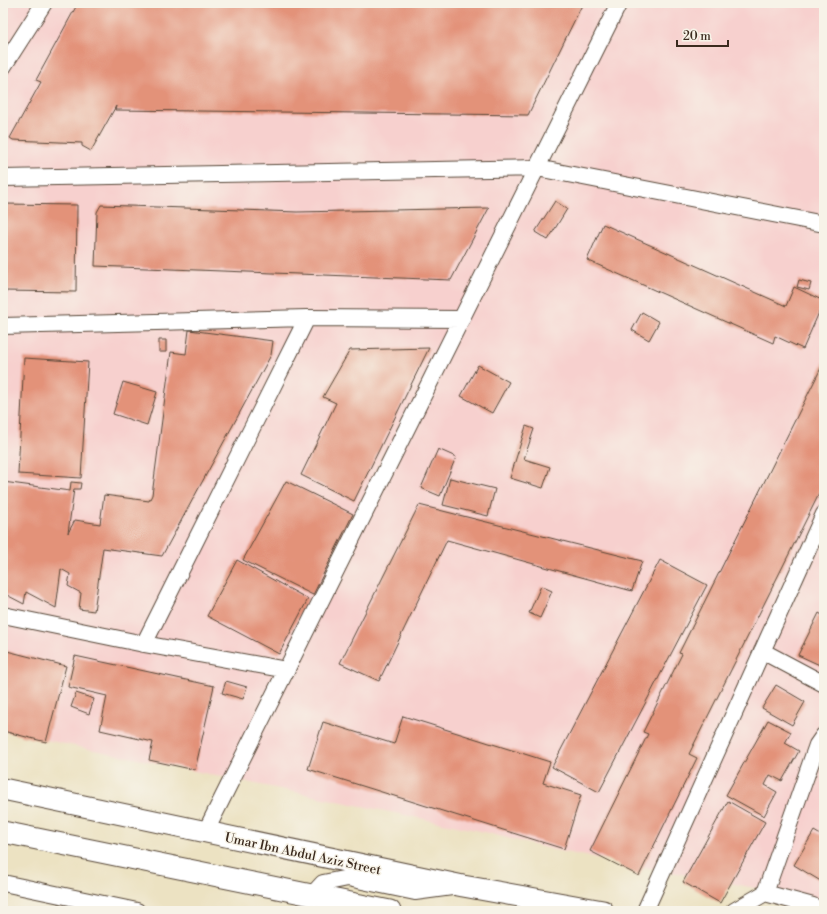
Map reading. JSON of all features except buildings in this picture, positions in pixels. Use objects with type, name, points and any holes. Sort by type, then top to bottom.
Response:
[{"type":"main road","name":"Umar Ibn Abdul Aziz Street","points":[[3,789],[463,886],[603,911]]},
{"type":"main road","points":[[3,832],[390,911]]},
{"type":"street","points":[[3,67],[44,3]]},
{"type":"street","points":[[206,833],[620,3]]},
{"type":"street","points":[[3,178],[537,168],[824,224]]},
{"type":"street","points":[[3,326],[307,318],[462,319]]},
{"type":"street","points":[[144,644],[307,318]]},
{"type":"street","points":[[645,911],[824,514]]},
{"type":"street","points":[[3,615],[144,644],[287,670]]},
{"type":"street","points":[[762,650],[824,684]]},
{"type":"street","points":[[734,911],[765,893],[817,745],[824,735]]},
{"type":"street","points":[[312,895],[323,883],[348,878],[415,892],[463,886]]},
{"type":"street","points":[[3,884],[137,911]]},
{"type":"street","points":[[765,893],[813,906],[818,911]]},
{"type":"shaded area","points":[[3,3],[824,3],[824,901],[554,850],[476,830],[3,731]]}]
